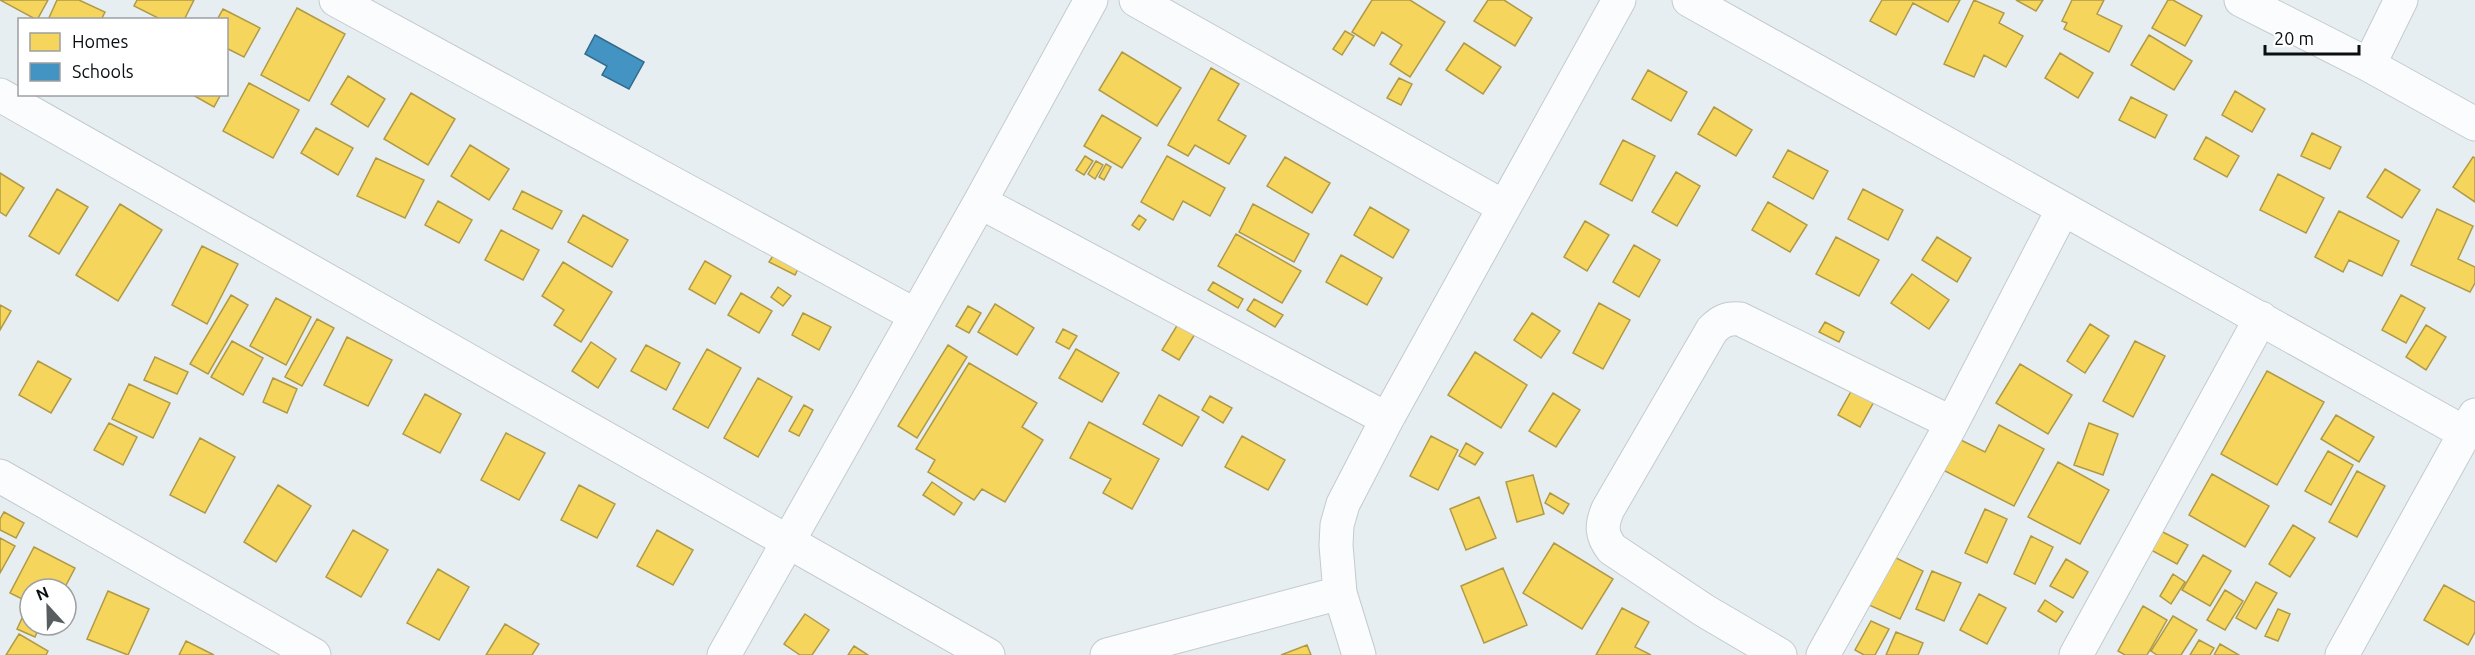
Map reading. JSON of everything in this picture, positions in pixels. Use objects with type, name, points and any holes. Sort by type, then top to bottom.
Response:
[{"type":"street","points":[[336,0],[915,315]]},
{"type":"street","points":[[724,655],[980,202],[1091,0]]},
{"type":"street","points":[[1136,0],[1504,207]]},
{"type":"street","points":[[1359,655],[1340,593],[1336,545],[1337,525],[1343,504],[1387,419],[1619,0]]},
{"type":"street","points":[[1689,0],[1736,11],[2063,209],[2261,318],[2470,424],[2342,655]]},
{"type":"street","points":[[2241,0],[2369,65],[2475,124]]},
{"type":"street","points":[[2369,65],[2401,0]]},
{"type":"street","points":[[0,95],[988,655]]},
{"type":"street","points":[[980,202],[1387,419]]},
{"type":"street","points":[[1823,655],[1952,423],[2063,209]]},
{"type":"street","points":[[1780,655],[1705,611],[1612,549],[1604,538],[1602,522],[1608,509],[1712,330],[1729,318],[1740,319],[1952,423]]},
{"type":"street","points":[[2076,655],[2261,318]]},
{"type":"street","points":[[0,476],[314,655]]},
{"type":"street","points":[[1107,655],[1340,593]]},
{"type":"building: Homes","points":[[0,0],[48,0],[38,18],[33,18]]},
{"type":"building: Homes","points":[[57,0],[79,0],[105,12],[102,18],[49,18]]},
{"type":"building: Homes","points":[[137,0],[194,0],[185,18],[158,18],[134,6]]},
{"type":"building: Homes","points":[[1372,0],[1410,0],[1445,22],[1410,77],[1390,64],[1402,45],[1382,32],[1374,46],[1352,32]]},
{"type":"building: Homes","points":[[1488,0],[1504,0],[1532,18],[1515,46],[1474,21]]},
{"type":"building: Homes","points":[[1882,0],[1960,0],[1948,22],[1913,3],[1896,35],[1870,21]]},
{"type":"building: Homes","points":[[1974,0],[2004,13],[1999,23],[2023,36],[2006,67],[1984,55],[1974,77],[1944,64]]},
{"type":"building: Homes","points":[[2016,0],[2043,0],[2036,11]]},
{"type":"building: Homes","points":[[2072,0],[2104,0],[2097,14],[2122,26],[2109,52],[2064,29],[2067,23],[2062,21]]},
{"type":"building: Homes","points":[[2168,0],[2173,0],[2202,16],[2185,46],[2152,28]]},
{"type":"building: Homes","points":[[297,8],[345,34],[309,101],[261,75]]},
{"type":"building: Homes","points":[[223,9],[260,28],[244,57],[228,49],[228,18],[218,18]]},
{"type":"building: Homes","points":[[1345,31],[1354,36],[1342,55],[1333,49]]},
{"type":"building: Homes","points":[[2149,35],[2192,61],[2174,90],[2131,65]]},
{"type":"building: Homes","points":[[1464,43],[1501,67],[1483,94],[1446,70]]},
{"type":"building: Homes","points":[[1122,52],[1181,88],[1157,126],[1099,90]]},
{"type":"building: Homes","points":[[2060,53],[2093,73],[2078,98],[2045,78]]},
{"type":"building: Homes","points":[[1211,68],[1239,84],[1218,120],[1246,136],[1229,164],[1195,145],[1188,156],[1168,145]]},
{"type":"building: Homes","points":[[1648,70],[1687,92],[1671,121],[1632,99]]},
{"type":"building: Homes","points":[[348,76],[385,99],[368,127],[331,104]]},
{"type":"building: Homes","points":[[1399,78],[1412,84],[1401,105],[1387,98]]},
{"type":"building: Homes","points":[[249,83],[299,110],[273,158],[223,131]]},
{"type":"building: Homes","points":[[2235,91],[2265,109],[2252,132],[2222,115]]},
{"type":"building: Homes","points":[[411,93],[455,119],[428,165],[384,139]]},
{"type":"building: Homes","points":[[195,96],[220,96],[214,107]]},
{"type":"building: Homes","points":[[2131,97],[2167,115],[2155,138],[2119,120]]},
{"type":"building: Homes","points":[[1714,107],[1752,130],[1736,156],[1698,134]]},
{"type":"building: Homes","points":[[1102,115],[1141,138],[1122,168],[1084,146]]},
{"type":"building: Homes","points":[[316,128],[353,148],[338,175],[301,153]]},
{"type":"building: Homes","points":[[2312,133],[2341,147],[2330,169],[2301,156]]},
{"type":"building: Homes","points":[[2206,137],[2239,156],[2227,177],[2194,159]]},
{"type":"building: Homes","points":[[1623,140],[1655,156],[1632,201],[1600,184]]},
{"type":"building: Homes","points":[[470,145],[509,169],[489,200],[451,176]]},
{"type":"building: Homes","points":[[1788,150],[1828,171],[1813,199],[1773,177]]},
{"type":"building: Homes","points":[[1085,156],[1093,161],[1084,175],[1076,170]]},
{"type":"building: Homes","points":[[1167,156],[1225,188],[1210,216],[1183,201],[1173,220],[1141,202]]},
{"type":"building: Homes","points":[[1285,157],[1330,183],[1312,213],[1267,186]]},
{"type":"building: Homes","points":[[2473,157],[2475,158],[2475,202],[2453,187]]},
{"type":"building: Homes","points":[[376,158],[424,180],[405,218],[357,196]]},
{"type":"building: Homes","points":[[1096,161],[1103,165],[1095,179],[1088,174]]},
{"type":"building: Homes","points":[[1106,164],[1111,167],[1104,180],[1099,177]]},
{"type":"building: Homes","points":[[2385,169],[2420,190],[2402,218],[2367,197]]},
{"type":"building: Homes","points":[[1676,172],[1700,186],[1677,226],[1652,212]]},
{"type":"building: Homes","points":[[0,173],[24,188],[6,216],[0,212]]},
{"type":"building: Homes","points":[[2278,174],[2324,198],[2306,233],[2260,210]]},
{"type":"building: Homes","points":[[57,189],[88,207],[59,254],[29,236]]},
{"type":"building: Homes","points":[[1863,189],[1903,210],[1888,240],[1848,219]]},
{"type":"building: Homes","points":[[522,191],[562,211],[552,229],[513,209]]},
{"type":"building: Homes","points":[[438,201],[472,220],[459,243],[425,225]]},
{"type":"building: Homes","points":[[1768,202],[1807,225],[1790,252],[1752,230]]},
{"type":"building: Homes","points":[[120,204],[162,230],[118,301],[76,275]]},
{"type":"building: Homes","points":[[1253,204],[1309,234],[1294,262],[1239,232]]},
{"type":"building: Homes","points":[[1370,207],[1409,230],[1393,258],[1354,235]]},
{"type":"building: Homes","points":[[2437,209],[2473,226],[2458,259],[2475,267],[2475,283],[2470,292],[2411,265]]},
{"type":"building: Homes","points":[[2339,211],[2399,241],[2382,276],[2349,260],[2343,272],[2315,257]]},
{"type":"building: Homes","points":[[583,215],[628,240],[612,267],[568,242]]},
{"type":"building: Homes","points":[[1139,215],[1146,220],[1139,230],[1132,225]]},
{"type":"building: Homes","points":[[1585,221],[1609,235],[1587,271],[1564,257]]},
{"type":"building: Homes","points":[[501,230],[539,250],[523,280],[485,260]]},
{"type":"building: Homes","points":[[1236,234],[1301,271],[1282,303],[1218,266]]},
{"type":"building: Homes","points":[[1836,237],[1879,260],[1859,296],[1816,274]]},
{"type":"building: Homes","points":[[1937,237],[1971,258],[1957,282],[1922,260]]},
{"type":"building: Homes","points":[[1634,245],[1660,260],[1639,297],[1613,282]]},
{"type":"building: Homes","points":[[202,246],[238,264],[207,324],[172,305]]},
{"type":"building: Homes","points":[[776,251],[801,263],[795,275],[769,262]]},
{"type":"building: Homes","points":[[1341,255],[1382,278],[1367,305],[1326,282]]},
{"type":"building: Homes","points":[[705,261],[731,276],[715,304],[689,289]]},
{"type":"building: Homes","points":[[563,262],[612,292],[581,342],[554,325],[564,310],[542,296]]},
{"type":"building: Homes","points":[[1912,274],[1949,300],[1929,329],[1891,303]]},
{"type":"building: Homes","points":[[1213,282],[1243,299],[1238,308],[1208,290]]},
{"type":"building: Homes","points":[[778,287],[791,296],[783,306],[771,297]]},
{"type":"building: Homes","points":[[741,293],[772,311],[759,333],[728,315]]},
{"type":"building: Homes","points":[[231,295],[248,305],[208,374],[190,364]]},
{"type":"building: Homes","points":[[2401,295],[2425,308],[2406,343],[2382,330]]},
{"type":"building: Homes","points":[[276,298],[311,317],[286,365],[250,346]]},
{"type":"building: Homes","points":[[1254,299],[1283,315],[1275,327],[1247,310]]},
{"type":"building: Homes","points":[[1599,303],[1630,320],[1603,369],[1573,353]]},
{"type":"building: Homes","points":[[995,304],[1034,328],[1017,355],[978,332]]},
{"type":"building: Homes","points":[[0,305],[11,311],[0,330]]},
{"type":"building: Homes","points":[[968,306],[981,313],[969,333],[956,326]]},
{"type":"building: Homes","points":[[803,313],[831,327],[819,350],[792,335]]},
{"type":"building: Homes","points":[[1532,313],[1560,331],[1541,358],[1514,340]]},
{"type":"building: Homes","points":[[317,319],[334,328],[302,386],[285,377]]},
{"type":"building: Homes","points":[[1825,322],[1844,332],[1839,342],[1819,332]]},
{"type":"building: Homes","points":[[1178,324],[1195,334],[1179,360],[1162,350]]},
{"type":"building: Homes","points":[[2090,324],[2109,336],[2085,373],[2067,361]]},
{"type":"building: Homes","points":[[2426,325],[2446,337],[2426,370],[2406,357]]},
{"type":"building: Homes","points":[[1063,329],[1077,336],[1069,349],[1056,342]]},
{"type":"building: Homes","points":[[347,337],[392,360],[368,406],[324,385]]},
{"type":"building: Homes","points":[[232,341],[263,358],[243,395],[211,377]]},
{"type":"building: Homes","points":[[2135,341],[2165,356],[2133,417],[2103,401]]},
{"type":"building: Homes","points":[[591,342],[616,359],[598,388],[572,371]]},
{"type":"building: Homes","points":[[646,345],[680,363],[666,390],[631,371]]},
{"type":"building: Homes","points":[[948,345],[967,357],[917,438],[898,426]]},
{"type":"building: Homes","points":[[707,349],[741,368],[708,428],[673,409]]},
{"type":"building: Homes","points":[[1076,349],[1119,373],[1102,402],[1059,378]]},
{"type":"building: Homes","points":[[1475,352],[1527,385],[1501,428],[1448,395]]},
{"type":"building: Homes","points":[[155,357],[188,372],[177,394],[144,380]]},
{"type":"building: Homes","points":[[38,361],[71,379],[51,413],[19,395]]},
{"type":"building: Homes","points":[[969,363],[1037,403],[1022,427],[1043,440],[1005,502],[982,489],[974,500],[928,472],[935,460],[916,449]]},
{"type":"building: Homes","points":[[2020,364],[2072,395],[2048,434],[1996,403]]},
{"type":"building: Homes","points":[[2267,371],[2324,402],[2277,485],[2221,454]]},
{"type":"building: Homes","points":[[273,378],[297,389],[287,413],[263,402]]},
{"type":"building: Homes","points":[[758,378],[792,397],[758,457],[724,438]]},
{"type":"building: Homes","points":[[129,384],[170,403],[153,438],[112,419]]},
{"type":"building: Homes","points":[[1854,386],[1876,398],[1860,427],[1838,415]]},
{"type":"building: Homes","points":[[1553,393],[1580,410],[1556,447],[1529,431]]},
{"type":"building: Homes","points":[[425,394],[461,414],[440,453],[403,434]]},
{"type":"building: Homes","points":[[1159,395],[1199,417],[1182,446],[1143,424]]},
{"type":"building: Homes","points":[[1210,396],[1232,408],[1223,423],[1202,410]]},
{"type":"building: Homes","points":[[804,405],[813,410],[799,436],[789,431]]},
{"type":"building: Homes","points":[[2336,415],[2374,437],[2359,462],[2321,439]]},
{"type":"building: Homes","points":[[1089,422],[1159,459],[1132,509],[1103,493],[1111,479],[1070,458]]},
{"type":"building: Homes","points":[[109,423],[137,437],[123,465],[94,450]]},
{"type":"building: Homes","points":[[2089,423],[2118,434],[2103,475],[2074,465]]},
{"type":"building: Homes","points":[[1999,425],[2044,449],[2014,506],[1941,469],[1957,438],[1985,452]]},
{"type":"building: Homes","points":[[506,433],[545,453],[519,500],[481,480]]},
{"type":"building: Homes","points":[[1242,436],[1285,460],[1268,490],[1225,467]]},
{"type":"building: Homes","points":[[1431,436],[1458,450],[1438,490],[1410,476]]},
{"type":"building: Homes","points":[[200,438],[235,457],[205,513],[170,495]]},
{"type":"building: Homes","points":[[1466,443],[1483,453],[1475,465],[1459,456]]},
{"type":"building: Homes","points":[[2328,451],[2353,465],[2331,505],[2305,491]]},
{"type":"building: Homes","points":[[2058,462],[2109,490],[2080,544],[2028,517]]},
{"type":"building: Homes","points":[[2357,471],[2385,486],[2357,537],[2329,522]]},
{"type":"building: Homes","points":[[2212,474],[2269,506],[2245,547],[2189,515]]},
{"type":"building: Homes","points":[[1533,475],[1544,514],[1517,522],[1506,482]]},
{"type":"building: Homes","points":[[932,482],[962,503],[954,515],[923,495]]},
{"type":"building: Homes","points":[[278,485],[311,506],[276,562],[244,542]]},
{"type":"building: Homes","points":[[579,485],[615,504],[597,538],[561,520]]},
{"type":"building: Homes","points":[[1550,493],[1569,504],[1563,514],[1545,503]]},
{"type":"building: Homes","points":[[1479,497],[1496,538],[1466,550],[1450,509]]},
{"type":"building: Homes","points":[[1985,509],[2007,519],[1987,563],[1965,553]]},
{"type":"building: Homes","points":[[4,512],[24,523],[16,538],[0,530],[0,519]]},
{"type":"building: Homes","points":[[2293,525],[2315,538],[2290,577],[2269,564]]},
{"type":"building: Homes","points":[[353,530],[388,550],[361,597],[326,577]]},
{"type":"building: Homes","points":[[657,530],[693,550],[673,585],[637,566]]},
{"type":"building: Homes","points":[[2161,531],[2188,545],[2177,564],[2151,550]]},
{"type":"building: Homes","points":[[2031,536],[2053,547],[2035,584],[2014,574]]},
{"type":"building: Homes","points":[[0,538],[15,546],[0,573]]},
{"type":"building: Homes","points":[[1554,543],[1613,579],[1582,629],[1523,593]]},
{"type":"building: Homes","points":[[34,547],[75,568],[70,577],[18,577]]},
{"type":"building: Homes","points":[[2203,555],[2231,571],[2210,606],[2182,590]]},
{"type":"building: Homes","points":[[1892,556],[1923,571],[1900,619],[1869,605]]},
{"type":"building: Homes","points":[[2066,559],[2088,572],[2073,598],[2050,586]]},
{"type":"building: Homes","points":[[1503,568],[1527,625],[1484,643],[1461,586]]},
{"type":"building: Homes","points":[[438,569],[469,587],[439,640],[407,623]]},
{"type":"building: Homes","points":[[1932,571],[1961,583],[1944,621],[1916,609]]},
{"type":"building: Homes","points":[[2173,574],[2185,582],[2171,604],[2160,596]]},
{"type":"building: Homes","points":[[18,578],[18,597],[10,593]]},
{"type":"building: Homes","points":[[2256,582],[2277,593],[2256,629],[2236,618]]},
{"type":"building: Homes","points":[[2444,585],[2475,602],[2475,632],[2468,645],[2424,620]]},
{"type":"building: Homes","points":[[2225,590],[2243,601],[2225,630],[2207,620]]},
{"type":"building: Homes","points":[[108,591],[149,609],[128,655],[87,639]]},
{"type":"building: Homes","points":[[1979,594],[2006,608],[1987,644],[1960,630]]},
{"type":"building: Homes","points":[[2045,600],[2063,612],[2056,622],[2038,611]]},
{"type":"building: Homes","points":[[2143,606],[2167,620],[2147,655],[2125,655],[2118,651]]},
{"type":"building: Homes","points":[[1622,608],[1649,622],[1635,647],[1651,655],[1596,655]]},
{"type":"building: Homes","points":[[2278,609],[2290,614],[2278,641],[2265,636]]},
{"type":"building: Homes","points":[[805,614],[829,630],[812,655],[800,655],[784,644]]},
{"type":"building: Homes","points":[[2173,616],[2197,630],[2181,655],[2157,655],[2151,651]]},
{"type":"building: Homes","points":[[1871,621],[1889,629],[1875,655],[1864,655],[1855,650]]},
{"type":"building: Homes","points":[[505,624],[539,644],[532,655],[486,655]]},
{"type":"building: Homes","points":[[1896,632],[1923,643],[1918,655],[1886,655]]},
{"type":"building: Homes","points":[[18,636],[48,651],[46,655],[6,655]]},
{"type":"building: Homes","points":[[2199,640],[2214,648],[2210,655],[2190,655]]},
{"type":"building: Homes","points":[[186,641],[214,655],[179,655]]},
{"type":"building: Homes","points":[[2220,644],[2239,655],[2214,655]]},
{"type":"building: Homes","points":[[1307,645],[1311,655],[1281,655]]},
{"type":"building: Homes","points":[[854,646],[868,655],[848,655]]},
{"type":"building: Schools","points":[[595,35],[644,62],[629,89],[602,75],[607,66],[585,54]]}]
